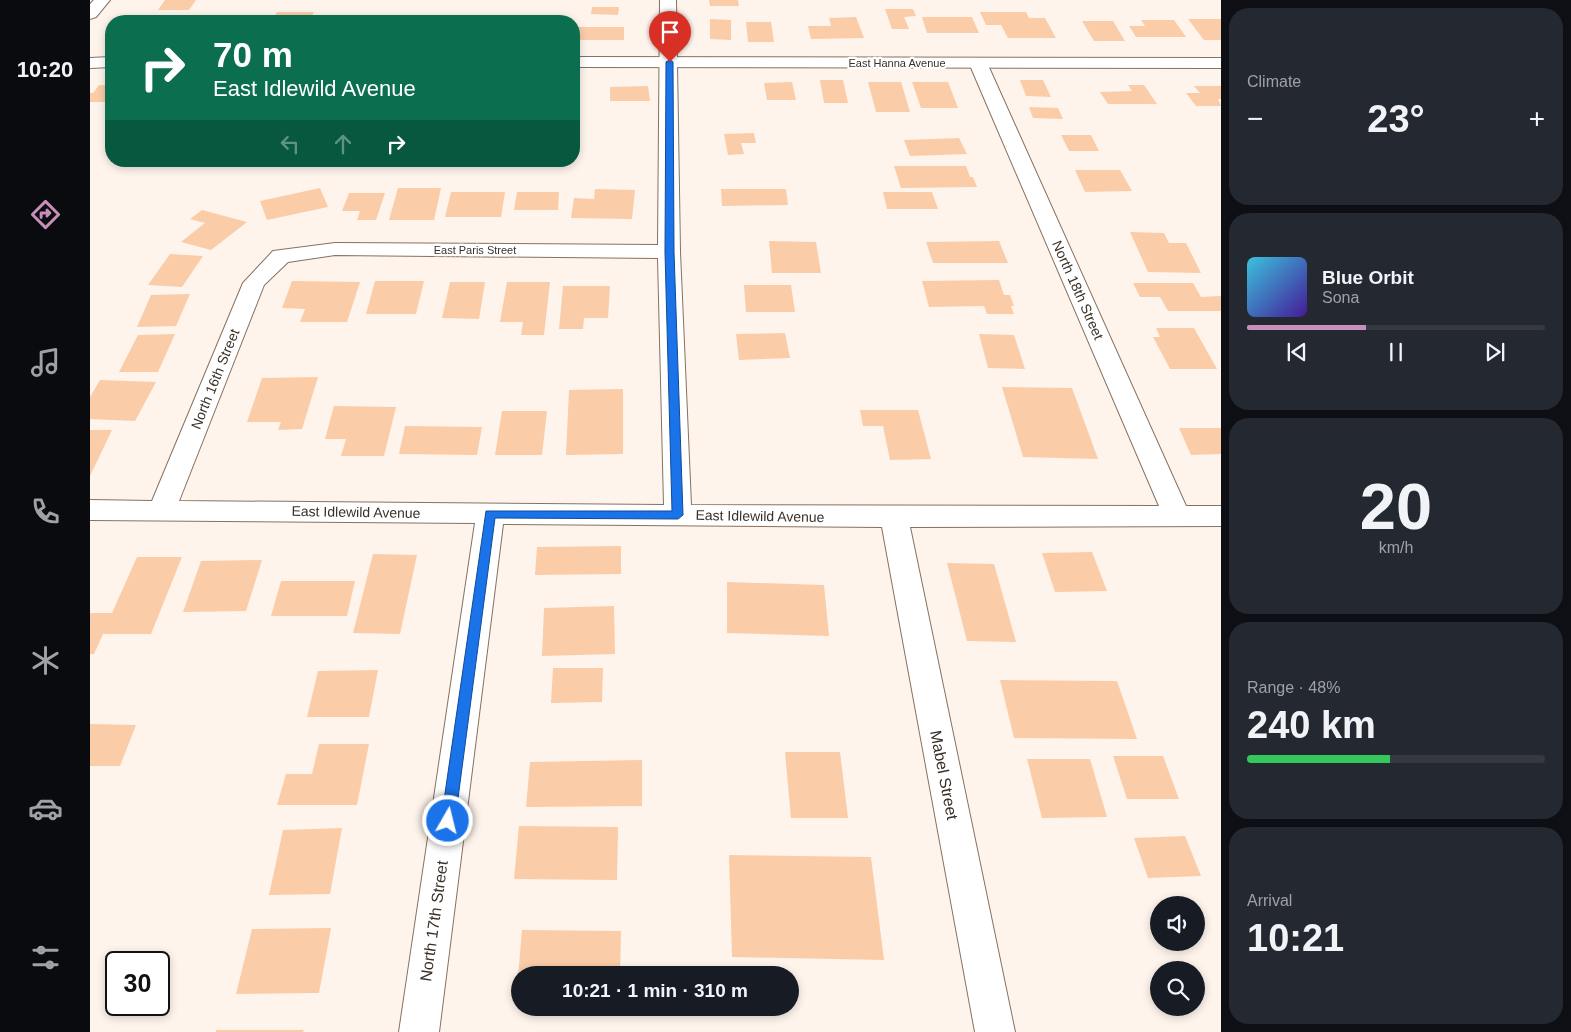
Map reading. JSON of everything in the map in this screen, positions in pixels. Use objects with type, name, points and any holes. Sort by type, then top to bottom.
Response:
[{"type":"street","points":[[90,14],[102,0]]},
{"type":"street","points":[[668,0],[670,62],[669,252],[678,515]]},
{"type":"street","points":[[90,62],[105,62]]},
{"type":"street","name":"East Hanna Avenue","points":[[580,62],[1221,63]]},
{"type":"street","name":"North 18th Street","points":[[978,63],[1178,516]]},
{"type":"street","name":"East Paris Street","points":[[281,256],[335,249],[669,252]]},
{"type":"street","name":"North 16th Street","points":[[162,510],[254,283],[281,256]]},
{"type":"street","name":"East Idlewild Avenue","points":[[90,511],[162,510],[894,517],[1221,516]]},
{"type":"street","name":"North 17th Street","points":[[419,1032],[490,514]]},
{"type":"street","name":"Mabel Street","points":[[894,517],[995,1032]]},
{"type":"building","points":[[165,0],[196,0],[189,10],[158,10]]},
{"type":"building","points":[[709,0],[738,0],[739,6],[710,6]]},
{"type":"building","points":[[592,7],[619,7],[618,15],[591,14]]},
{"type":"building","points":[[885,9],[913,9],[916,16],[904,17],[909,29],[892,29]]},
{"type":"building","points":[[277,12],[314,12],[312,15],[275,15]]},
{"type":"building","points":[[980,12],[1026,12],[1029,18],[1045,18],[1056,38],[1008,38],[1001,25],[986,25]]},
{"type":"building","points":[[856,17],[864,38],[811,39],[808,26],[831,26],[829,18]]},
{"type":"building","points":[[922,17],[972,17],[979,33],[927,33]]},
{"type":"building","points":[[710,19],[731,20],[731,40],[710,39]]},
{"type":"building","points":[[1188,19],[1221,19],[1221,40],[1204,40]]},
{"type":"building","points":[[1141,20],[1174,20],[1186,37],[1136,37],[1129,26],[1145,26]]},
{"type":"building","points":[[1082,21],[1113,21],[1125,41],[1094,41]]},
{"type":"building","points":[[746,22],[771,22],[774,42],[748,42]]},
{"type":"building","points":[[580,27],[624,27],[624,40],[580,40]]},
{"type":"building","points":[[820,80],[843,80],[848,103],[824,103]]},
{"type":"building","points":[[1020,80],[1043,80],[1051,97],[1026,96]]},
{"type":"building","points":[[792,82],[796,100],[767,100],[764,83]]},
{"type":"building","points":[[868,82],[901,82],[910,112],[876,112]]},
{"type":"building","points":[[912,82],[948,82],[958,108],[921,108]]},
{"type":"building","points":[[99,85],[105,85],[105,102],[90,102],[90,93],[93,93]]},
{"type":"building","points":[[1128,85],[1144,85],[1157,104],[1108,104],[1100,92],[1132,91]]},
{"type":"building","points":[[648,86],[650,101],[610,101],[610,87]]},
{"type":"building","points":[[1194,86],[1221,86],[1221,99],[1218,99],[1221,106],[1196,106],[1186,93],[1200,93]]},
{"type":"building","points":[[1029,107],[1058,108],[1063,119],[1033,118]]},
{"type":"building","points":[[754,133],[756,143],[741,143],[744,154],[728,155],[724,134]]},
{"type":"building","points":[[1061,135],[1091,135],[1099,151],[1069,151]]},
{"type":"building","points":[[959,138],[967,154],[910,156],[904,140]]},
{"type":"building","points":[[894,166],[966,166],[970,177],[973,177],[977,187],[901,188]]},
{"type":"building","points":[[1075,170],[1120,170],[1132,191],[1085,192]]},
{"type":"building","points":[[320,188],[328,207],[267,220],[260,201]]},
{"type":"building","points":[[398,188],[441,188],[434,220],[389,220]]},
{"type":"building","points":[[595,189],[635,190],[632,219],[571,218],[574,198],[594,199]]},
{"type":"building","points":[[721,189],[786,189],[788,205],[722,206]]},
{"type":"building","points":[[451,192],[505,192],[501,217],[445,217]]},
{"type":"building","points":[[517,192],[559,192],[558,210],[514,210]]},
{"type":"building","points":[[883,192],[932,192],[938,209],[887,209]]},
{"type":"building","points":[[349,193],[385,193],[376,220],[357,220],[360,211],[342,211]]},
{"type":"building","points":[[202,210],[247,222],[211,250],[181,242],[205,223],[190,219]]},
{"type":"building","points":[[1130,232],[1164,233],[1169,243],[1186,243],[1201,273],[1148,272]]},
{"type":"building","points":[[769,241],[816,242],[821,273],[772,273]]},
{"type":"building","points":[[999,241],[1008,263],[933,263],[926,242]]},
{"type":"building","points":[[170,254],[203,256],[182,287],[148,285]]},
{"type":"building","points":[[999,280],[1004,295],[1010,295],[1014,306],[1011,306],[1014,314],[987,314],[984,306],[929,307],[922,281]]},
{"type":"building","points":[[292,281],[360,282],[347,322],[300,322],[305,309],[282,308]]},
{"type":"building","points":[[375,281],[424,281],[416,314],[366,314]]},
{"type":"building","points":[[450,282],[485,282],[479,319],[442,318]]},
{"type":"building","points":[[507,282],[550,282],[544,335],[521,335],[523,322],[500,322]]},
{"type":"building","points":[[1133,283],[1193,283],[1201,297],[1221,296],[1221,311],[1168,311],[1160,297],[1140,297]]},
{"type":"building","points":[[744,285],[791,285],[795,312],[746,312]]},
{"type":"building","points":[[563,286],[610,286],[608,318],[584,318],[583,329],[559,329]]},
{"type":"building","points":[[190,294],[176,326],[137,327],[151,295]]},
{"type":"building","points":[[1156,328],[1194,328],[1217,369],[1170,369],[1153,337],[1160,337]]},
{"type":"building","points":[[785,333],[790,358],[739,360],[736,334]]},
{"type":"building","points":[[175,334],[158,372],[119,372],[138,335]]},
{"type":"building","points":[[979,334],[1014,335],[1025,369],[988,368]]},
{"type":"building","points":[[318,377],[302,429],[278,430],[281,422],[247,422],[262,378]]},
{"type":"building","points":[[100,380],[156,382],[135,421],[90,419],[90,397]]},
{"type":"building","points":[[1002,387],[1072,388],[1098,459],[1023,457]]},
{"type":"building","points":[[623,389],[623,454],[566,455],[569,390]]},
{"type":"building","points":[[334,406],[396,407],[384,456],[341,456],[346,439],[325,439]]},
{"type":"building","points":[[860,410],[918,410],[931,459],[890,460],[883,426],[863,426]]},
{"type":"building","points":[[502,411],[547,411],[542,455],[495,455]]},
{"type":"building","points":[[405,426],[482,427],[477,455],[399,454]]},
{"type":"building","points":[[1179,428],[1221,428],[1221,454],[1191,455]]},
{"type":"building","points":[[90,430],[112,430],[90,476]]},
{"type":"building","points":[[621,546],[621,574],[535,575],[537,547]]},
{"type":"building","points":[[1092,552],[1107,591],[1055,592],[1042,553]]},
{"type":"building","points":[[373,554],[417,555],[400,634],[353,633]]},
{"type":"building","points":[[137,557],[182,557],[151,634],[103,634],[94,654],[90,654],[90,613],[112,613]]},
{"type":"building","points":[[262,560],[246,611],[183,612],[201,561]]},
{"type":"building","points":[[947,563],[994,564],[1016,642],[967,641]]},
{"type":"building","points":[[281,581],[355,581],[347,616],[271,616]]},
{"type":"building","points":[[727,582],[824,585],[829,636],[727,633]]},
{"type":"building","points":[[614,606],[615,654],[542,656],[544,608]]},
{"type":"building","points":[[553,668],[603,668],[602,702],[551,703]]},
{"type":"building","points":[[378,670],[369,717],[307,717],[318,671]]},
{"type":"building","points":[[1000,680],[1117,681],[1137,739],[1014,738]]},
{"type":"building","points":[[90,724],[136,725],[120,766],[90,766]]},
{"type":"building","points":[[319,744],[369,744],[357,805],[277,805],[286,774],[312,774]]},
{"type":"building","points":[[785,752],[840,752],[848,818],[791,818]]},
{"type":"building","points":[[1113,756],[1163,756],[1179,799],[1127,799]]},
{"type":"building","points":[[1027,759],[1090,759],[1107,817],[1042,818]]},
{"type":"building","points":[[642,760],[642,806],[526,807],[530,762]]},
{"type":"building","points":[[519,826],[618,827],[617,880],[514,879]]},
{"type":"building","points":[[342,828],[330,894],[269,895],[283,830]]},
{"type":"building","points":[[1185,836],[1201,876],[1148,878],[1134,838]]},
{"type":"building","points":[[729,855],[871,857],[884,960],[732,957]]},
{"type":"building","points":[[331,928],[319,993],[236,994],[252,929]]},
{"type":"building","points":[[522,930],[621,931],[620,966],[519,966]]},
{"type":"building","points":[[216,1030],[304,1030],[303,1032],[216,1032]]},
{"type":"route","points":[[448,821],[490,514],[678,515],[669,252],[670,62]]}]
